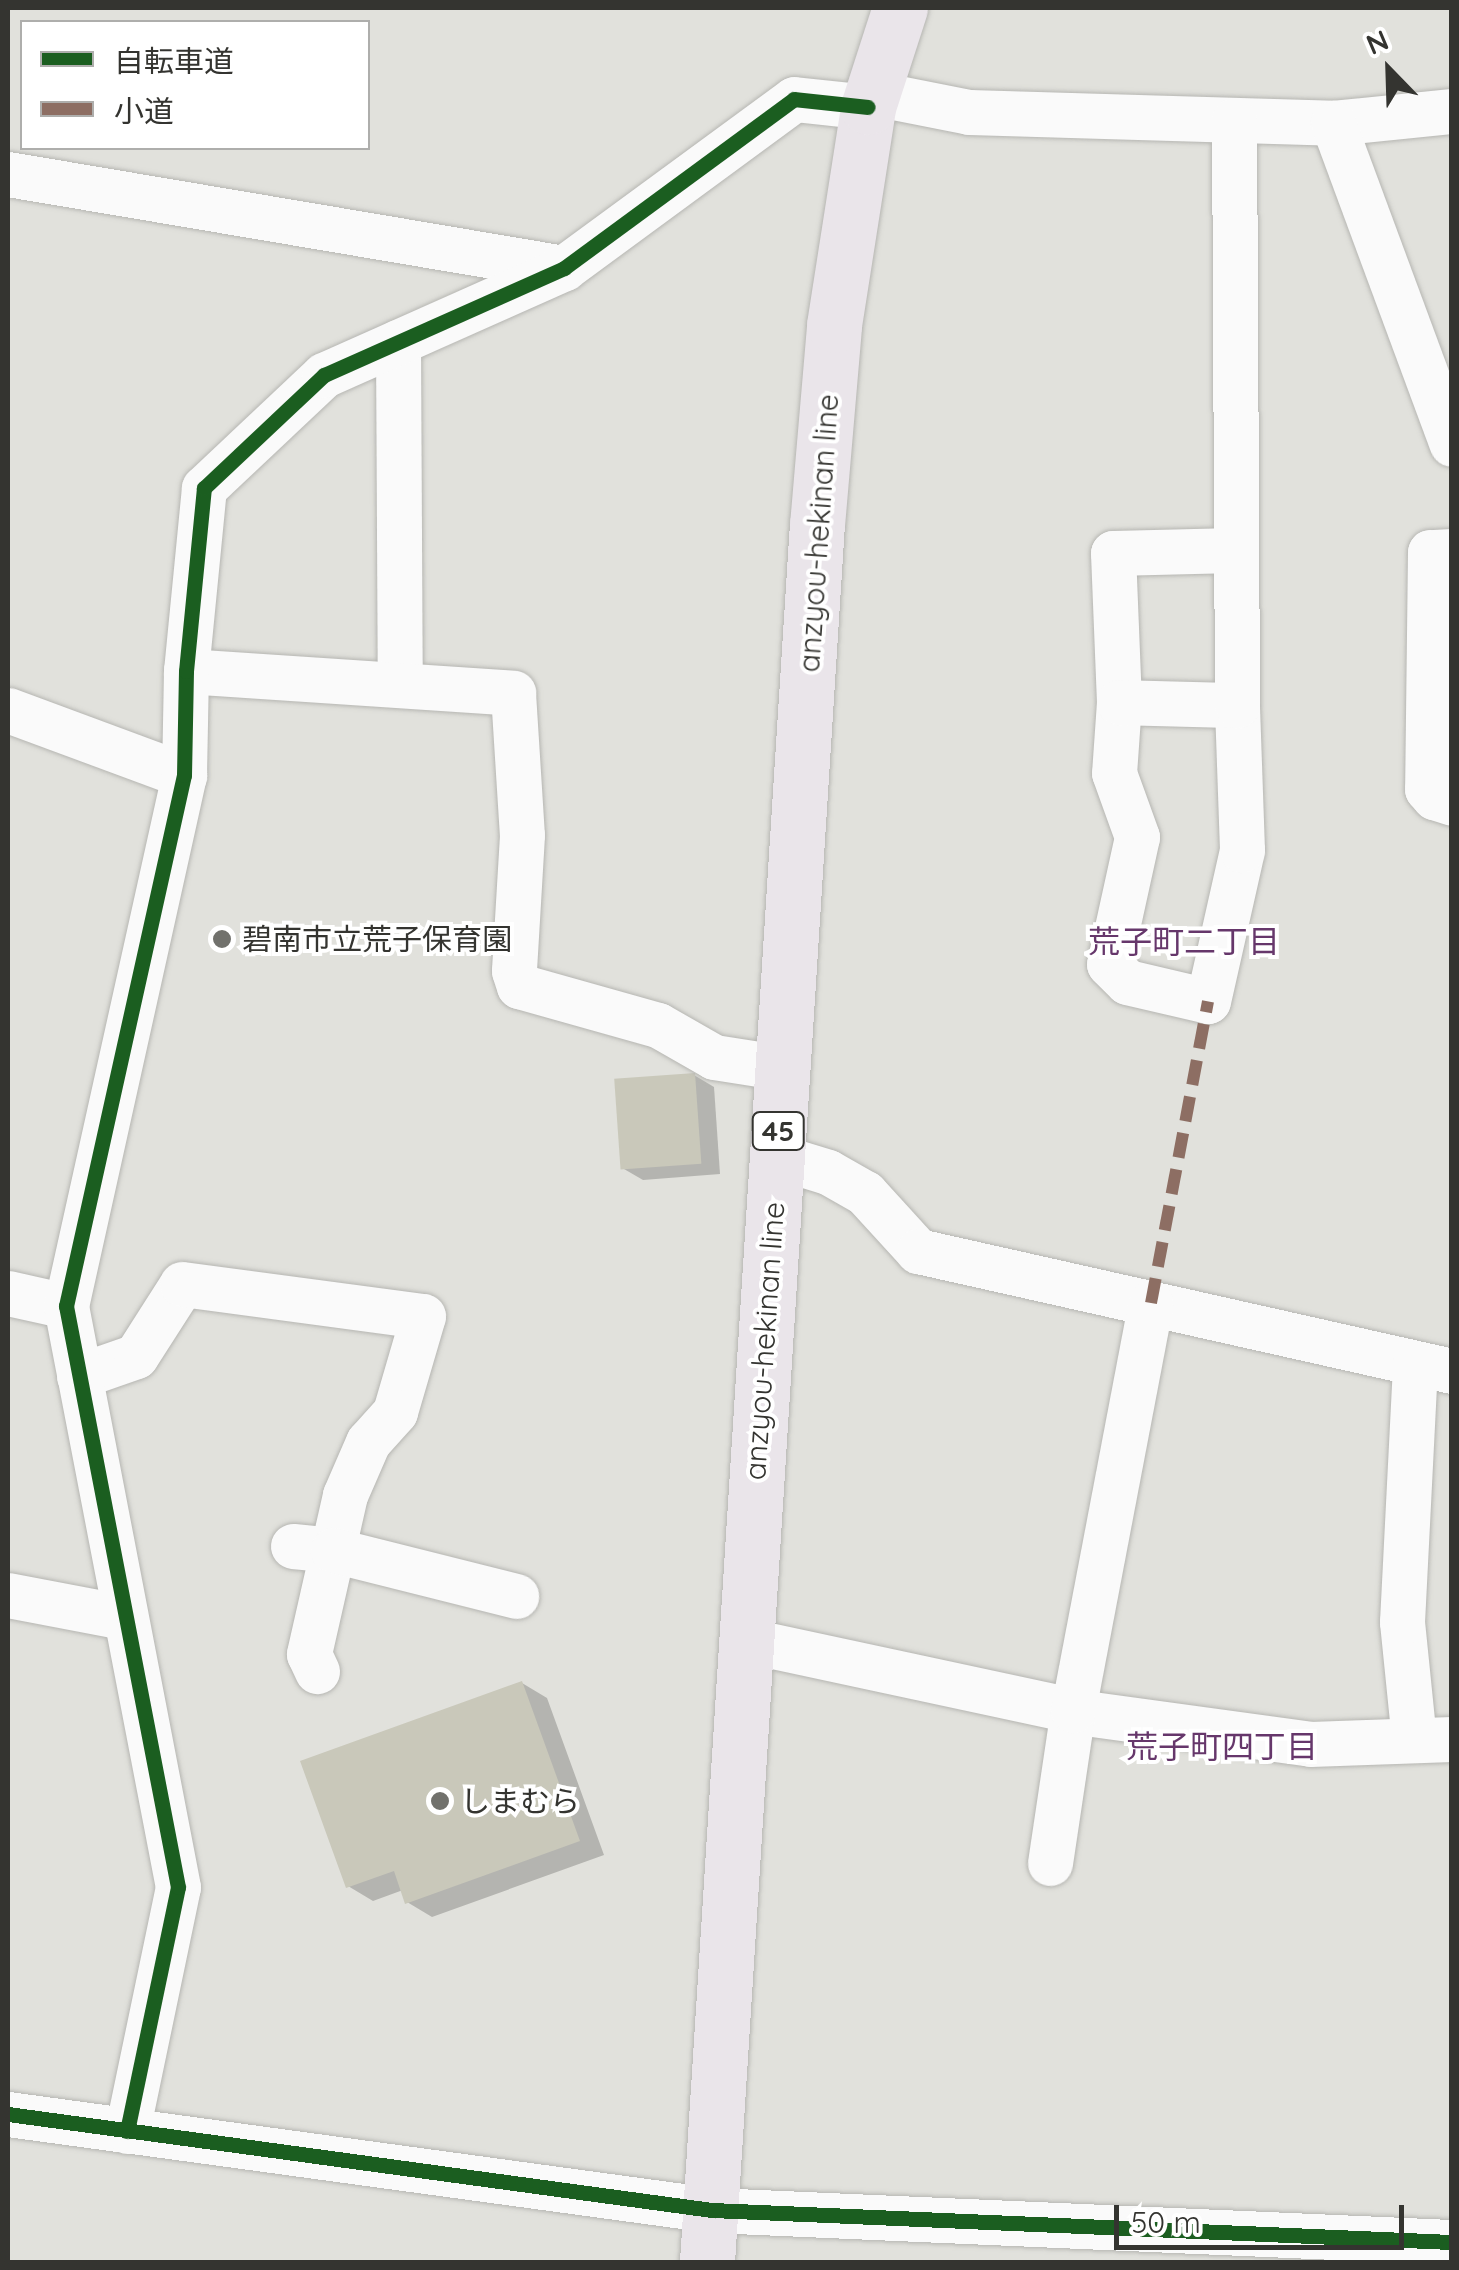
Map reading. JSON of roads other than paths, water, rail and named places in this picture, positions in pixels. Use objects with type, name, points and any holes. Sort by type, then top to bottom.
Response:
[{"type":"main road","name":"anzyou-hekinan line","points":[[709,2236],[776,1156],[833,344],[870,100],[900,8]]},
{"type":"street","points":[[127,2130],[178,1887],[66,1306],[184,775],[186,671],[204,488],[324,375],[564,268],[794,100],[870,100],[968,112],[1333,124],[1452,112]]},
{"type":"street","points":[[1234,120],[1237,705],[1242,850],[1208,1002],[1127,982],[1109,964],[1136,836],[1114,773],[1120,702],[1113,553],[1236,550]]},
{"type":"street","points":[[1333,124],[1452,444]]},
{"type":"street","points":[[8,174],[564,268]]},
{"type":"street","points":[[398,342],[400,683]]},
{"type":"street","points":[[1452,551],[1430,552],[1427,789],[1434,798],[1452,803]]},
{"type":"street","points":[[186,671],[400,683],[512,694],[522,835],[514,970],[519,986],[658,1025],[714,1057],[784,1068]]},
{"type":"street","points":[[1120,702],[1237,705]]},
{"type":"street","points":[[8,710],[184,775]]},
{"type":"street","points":[[745,1640],[1073,1710],[1310,1744],[1433,1739],[1402,1622],[1433,1367],[918,1251],[905,1242],[865,1192],[828,1172],[776,1156]]},
{"type":"street","points":[[79,1376],[136,1356],[182,1284],[423,1316],[394,1412],[368,1442],[345,1495],[313,1548],[309,1654],[316,1671]]},
{"type":"street","points":[[8,1293],[66,1306]]},
{"type":"street","points":[[1050,1863],[1073,1710],[1151,1303]]},
{"type":"street","points":[[313,1548],[516,1596]]},
{"type":"street","points":[[8,1594],[123,1617]]},
{"type":"street","points":[[8,2114],[127,2130],[709,2236],[1452,2242]]},
{"type":"place","name":"碧南市立荒子保育園","points":[[222,939]]},
{"type":"place","name":"しまむら","points":[[440,1801]]},
{"type":"district","name":"荒子町二丁目","points":[[1184,941]]},
{"type":"district","name":"荒子町四丁目","points":[[1222,1746]]}]
